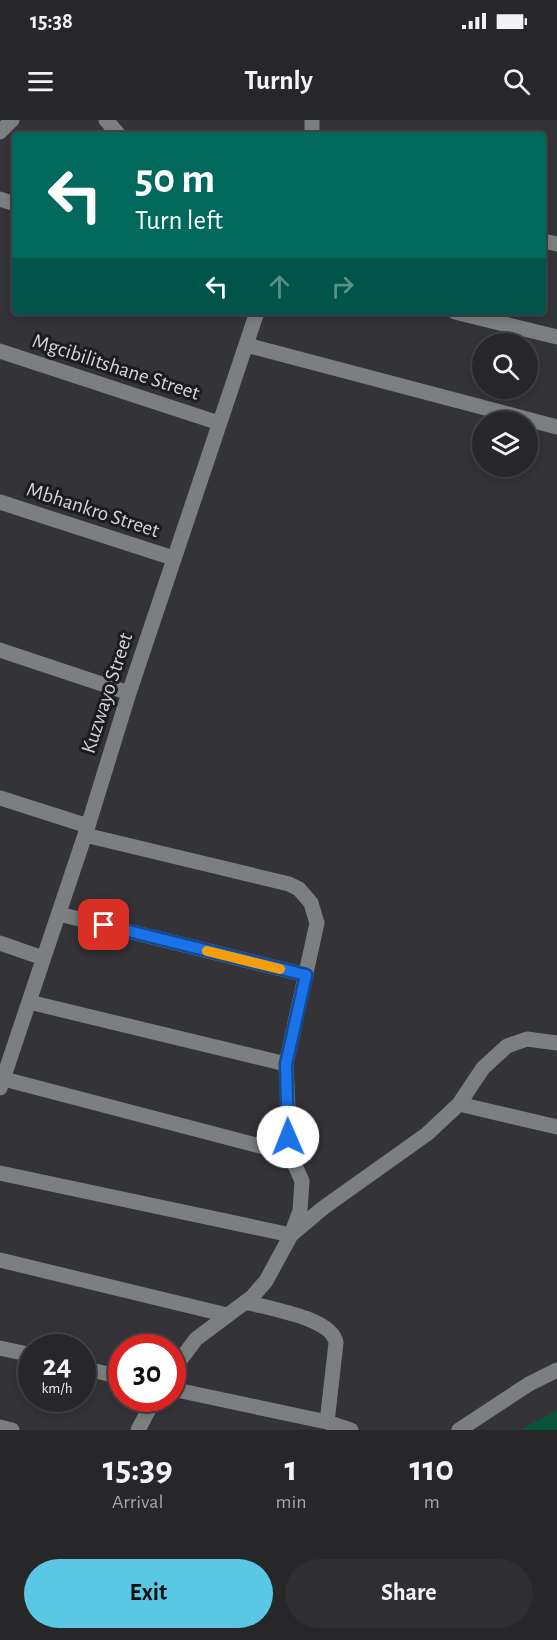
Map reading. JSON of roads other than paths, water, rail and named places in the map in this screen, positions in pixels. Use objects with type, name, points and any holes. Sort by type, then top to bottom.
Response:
[{"type":"street","points":[[0,132],[12,120]]},
{"type":"street","points":[[106,120],[116,132]]},
{"type":"street","name":"Kuzwayo Street","points":[[2,1084],[173,558],[256,315]]},
{"type":"street","points":[[467,315],[557,337]]},
{"type":"street","points":[[246,345],[557,427]]},
{"type":"street","name":"Mgcibilitshane Street","points":[[0,351],[219,423]]},
{"type":"street","name":"Mbhankro Street","points":[[0,502],[173,558]]},
{"type":"street","points":[[0,650],[129,693]]},
{"type":"street","points":[[0,798],[159,855],[276,879],[298,889],[312,903],[317,922],[286,1064],[290,1154],[302,1181],[300,1211],[291,1235],[266,1281],[245,1302],[196,1339],[186,1352]]},
{"type":"street","points":[[59,914],[306,975]]},
{"type":"street","points":[[0,943],[43,958]]},
{"type":"street","points":[[29,1002],[286,1064]]},
{"type":"street","points":[[291,1235],[323,1208],[419,1140],[459,1104],[483,1068],[507,1046],[527,1039],[557,1043]]},
{"type":"street","points":[[2,1084],[290,1154]]},
{"type":"street","points":[[459,1104],[557,1127]]},
{"type":"street","points":[[0,1173],[291,1235]]},
{"type":"street","points":[[0,1260],[227,1315]]},
{"type":"street","points":[[245,1302],[311,1320],[335,1336],[327,1422]]},
{"type":"street","points":[[0,1348],[18,1352]]},
{"type":"street","points":[[459,1430],[521,1389],[557,1370]]},
{"type":"street","points":[[186,1392],[327,1422],[351,1430]]},
{"type":"street","points":[[138,1430],[148,1412]]},
{"type":"street","points":[[0,1427],[12,1430]]}]
